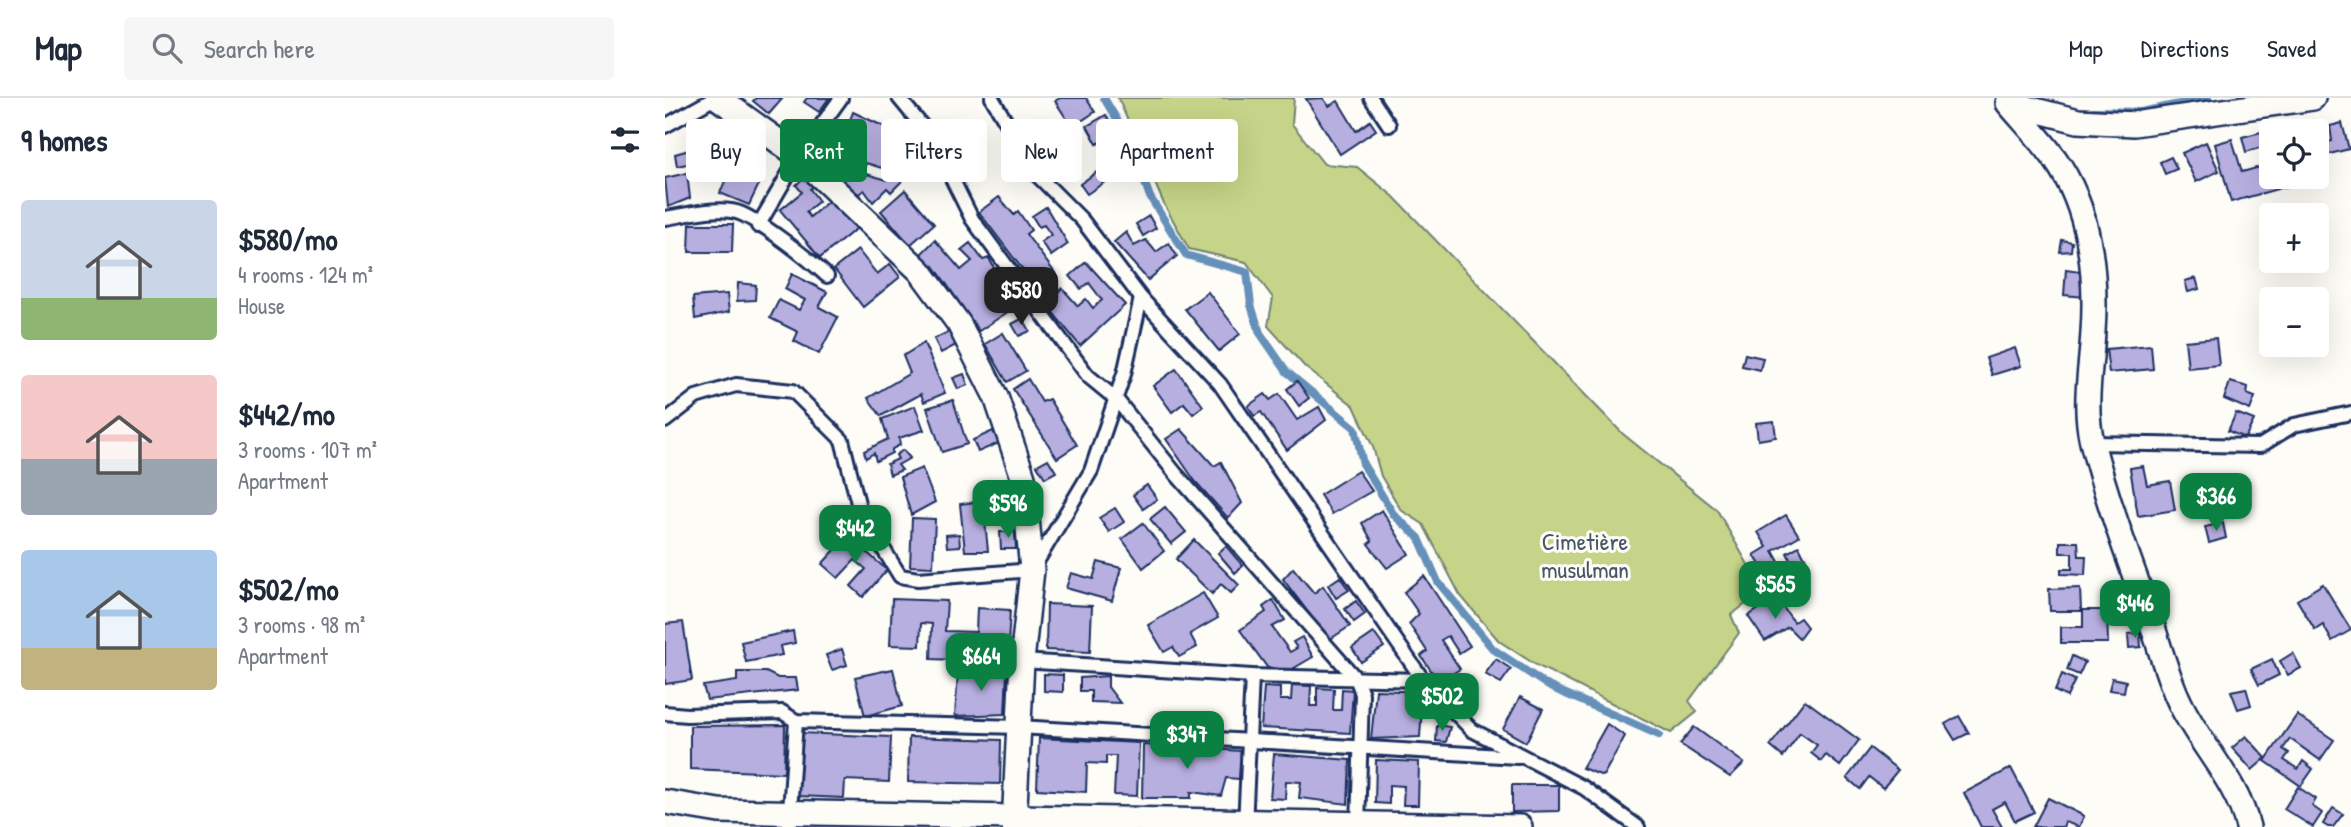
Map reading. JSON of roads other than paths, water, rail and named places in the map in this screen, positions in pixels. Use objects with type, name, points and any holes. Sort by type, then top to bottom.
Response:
[{"type":"street","points":[[716,98],[780,143]]},
{"type":"street","points":[[2003,100],[2078,121],[2134,124],[2313,98]]},
{"type":"street","points":[[2003,100],[2056,161],[2081,214],[2091,247],[2093,332],[2087,383],[2087,415],[2093,443],[2133,570],[2180,702],[2243,806],[2248,827]]},
{"type":"street","points":[[826,182],[920,271],[976,352],[996,397],[1023,477],[1032,570],[1022,661],[1014,823]]},
{"type":"street","points":[[665,802],[789,820],[1520,827]]},
{"type":"lane","points":[[665,126],[716,98]]},
{"type":"lane","points":[[826,119],[841,98]]},
{"type":"lane","points":[[899,98],[932,138],[972,219],[1088,376],[1116,399],[1176,474],[1357,680],[1362,694],[1358,826]]},
{"type":"lane","points":[[992,98],[1037,175],[1082,220],[1141,298],[1220,384],[1423,680],[1472,730],[1584,788],[1638,827]]},
{"type":"lane","points":[[1371,98],[1389,125]]},
{"type":"lane","points":[[758,226],[784,182]]},
{"type":"lane","points":[[665,218],[708,212],[740,213],[814,263],[827,276]]},
{"type":"lane","points":[[665,421],[696,397],[736,385],[793,391],[842,440],[860,511],[901,576],[918,579],[1032,570],[1091,471],[1116,399],[1141,298]]},
{"type":"lane","points":[[2093,443],[2260,446],[2294,425],[2351,413]]},
{"type":"lane","points":[[1022,661],[1252,676],[1423,680]]},
{"type":"lane","points":[[1245,825],[1252,676]]},
{"type":"lane","points":[[665,713],[687,715],[782,712],[796,721],[1019,727],[1523,757]]},
{"type":"lane","points":[[789,820],[796,721]]},
{"type":"waterway","points":[[1104,98],[1130,142],[1150,197],[1186,255],[1247,272],[1251,305],[1260,333],[1287,372],[1355,428],[1363,464],[1394,515],[1419,538],[1438,582],[1493,649],[1550,687],[1659,735]]},
{"type":"waterway","points":[[2093,111],[2141,112],[2208,98]]},
{"type":"park label","name":"Cimetière musulman","points":[[1585,556]]}]
